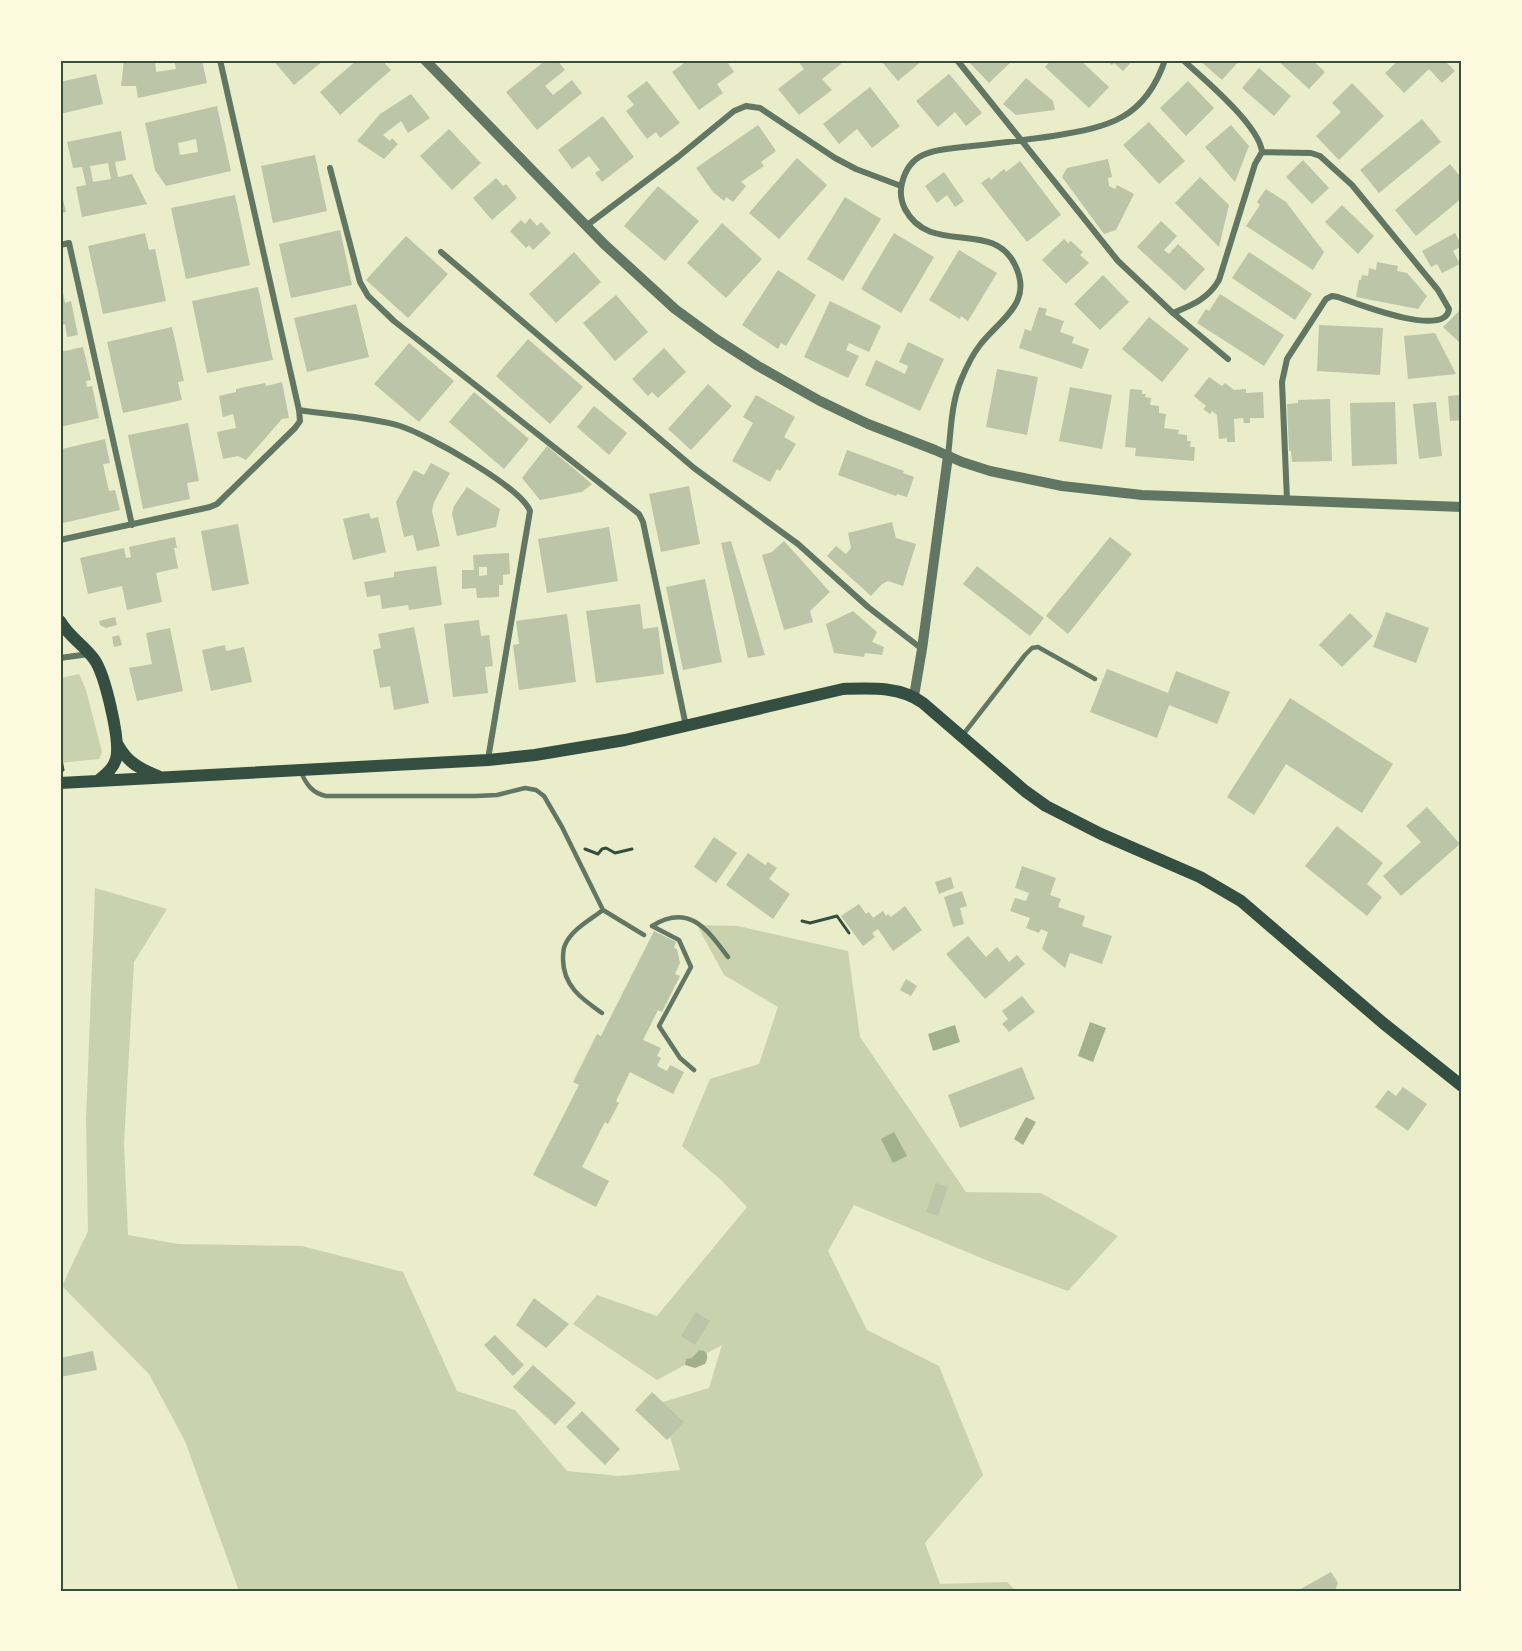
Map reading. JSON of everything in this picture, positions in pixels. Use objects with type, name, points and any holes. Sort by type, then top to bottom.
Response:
[{"type":"main road","points":[[60,621],[97,663],[118,745],[130,762],[142,770],[162,777]]},
{"type":"main road","points":[[60,783],[488,760],[603,744],[843,689],[885,690],[914,696],[1024,791],[1046,806],[1101,834],[1200,877],[1241,901],[1383,1023],[1462,1086]]},
{"type":"main road","points":[[99,780],[115,763],[118,745]]},
{"type":"street","points":[[60,540],[217,504],[295,428],[300,420],[220,60]]},
{"type":"street","points":[[425,60],[586,226],[669,304],[736,353],[851,417],[990,471],[1062,486],[1142,495],[1462,507]]},
{"type":"street","points":[[957,60],[1118,261],[1173,313],[1228,359]]},
{"type":"street","points":[[914,696],[954,408],[961,380],[981,344],[1014,309],[1019,296],[1020,279],[1012,259],[998,245],[983,240],[937,235],[922,229],[911,219],[902,203],[902,186],[910,165],[925,154],[1022,141],[1088,130],[1112,123],[1132,111],[1146,96],[1158,78],[1165,60]]},
{"type":"street","points":[[1173,313],[1203,299],[1219,280],[1255,164],[1262,152],[1261,145],[1234,108],[1183,60]]},
{"type":"street","points":[[586,226],[678,157],[734,111],[747,106],[760,108],[821,150],[856,169],[902,186]]},
{"type":"street","points":[[1262,152],[1311,153],[1320,156],[1352,185],[1438,290],[1449,310],[1443,319],[1427,321],[1401,318],[1338,297],[1332,296],[1326,299],[1287,359],[1284,370],[1282,391],[1287,500]]},
{"type":"street","points":[[330,168],[360,282],[368,296],[394,321],[639,514],[643,522],[686,726]]},
{"type":"street","points":[[60,244],[69,243],[132,525]]},
{"type":"street","points":[[441,252],[694,468],[798,543],[868,607],[922,649]]},
{"type":"street","points":[[298,410],[389,424],[412,430],[478,468],[523,499],[530,508],[531,518],[488,760]]},
{"type":"street","points":[[60,658],[90,654]]},
{"type":"lane","points":[[962,736],[1025,655],[1034,647],[1038,647],[1095,679]]},
{"type":"lane","points":[[300,770],[306,783],[317,794],[326,796],[476,796],[496,795],[525,788],[536,790],[544,796],[603,910],[644,935]]},
{"type":"lane","points":[[602,1013],[578,996],[571,988],[563,966],[563,954],[565,945],[572,936],[603,910]]},
{"type":"lane","points":[[694,1070],[680,1058],[659,1026],[691,967],[679,940],[652,926],[666,917],[680,916],[695,921],[708,931],[728,957]]},
{"type":"path","points":[[572,848],[583,848],[598,854],[606,848],[615,853],[632,849]]},
{"type":"path","points":[[802,921],[810,923],[837,916],[849,933]]},
{"type":"shaded area","points":[[79,674],[86,690],[102,752],[99,759],[60,763],[60,678]]},
{"type":"shaded area","points":[[95,888],[167,909],[134,962],[124,1144],[128,1235],[178,1244],[302,1246],[403,1272],[457,1391],[515,1410],[567,1471],[619,1476],[680,1470],[660,1403],[709,1388],[722,1345],[657,1380],[573,1324],[597,1295],[657,1316],[747,1207],[722,1181],[682,1146],[710,1079],[759,1064],[778,1007],[724,975],[697,925],[738,926],[848,951],[860,1037],[966,1192],[1041,1193],[1118,1236],[1068,1291],[991,1262],[854,1205],[828,1251],[867,1330],[939,1366],[983,1475],[925,1543],[940,1584],[1007,1582],[1016,1591],[239,1591],[185,1441],[149,1374],[62,1286],[88,1231],[86,1120]]},
{"type":"shaded area","points":[[1090,1022],[1106,1028],[1093,1062],[1078,1056]]},
{"type":"shaded area","points":[[955,1025],[960,1042],[933,1051],[928,1034]]},
{"type":"shaded area","points":[[1026,1117],[1036,1122],[1023,1145],[1014,1139]]},
{"type":"shaded area","points":[[894,1132],[907,1156],[893,1163],[881,1139]]},
{"type":"shaded area","points":[[699,1350],[707,1354],[705,1364],[695,1368],[685,1365],[686,1359],[692,1358]]},
{"type":"building","points":[[124,60],[155,60],[156,72],[176,69],[174,60],[202,60],[207,83],[138,98],[136,86],[121,86]]},
{"type":"building","points":[[273,60],[324,60],[294,85]]},
{"type":"building","points":[[357,60],[382,60],[391,70],[340,115],[320,92]]},
{"type":"building","points":[[546,60],[557,60],[565,70],[545,86],[553,95],[572,80],[582,93],[537,130],[506,92]]},
{"type":"building","points":[[688,60],[726,60],[734,72],[717,84],[723,93],[699,110],[672,72]]},
{"type":"building","points":[[797,60],[838,60],[841,64],[822,79],[832,90],[799,115],[778,89],[804,69]]},
{"type":"building","points":[[884,60],[923,60],[898,81],[882,62]]},
{"type":"building","points":[[971,60],[1013,60],[989,83],[969,62]]},
{"type":"building","points":[[1051,60],[1080,60],[1109,87],[1089,108],[1045,67]]},
{"type":"building","points":[[1106,60],[1133,60],[1123,71],[1114,63],[1112,65]]},
{"type":"building","points":[[1199,60],[1240,60],[1222,80]]},
{"type":"building","points":[[1277,60],[1312,60],[1325,72],[1309,89]]},
{"type":"building","points":[[1399,60],[1445,61],[1455,71],[1442,83],[1429,69],[1404,93],[1385,73]]},
{"type":"building","points":[[1259,68],[1291,96],[1274,116],[1242,88]]},
{"type":"building","points":[[96,74],[103,104],[60,114],[60,82]]},
{"type":"building","points":[[949,74],[982,113],[966,126],[955,112],[938,127],[916,101]]},
{"type":"building","points":[[1026,78],[1053,101],[1055,110],[1016,115],[1003,104]]},
{"type":"building","points":[[647,81],[680,123],[660,138],[656,132],[647,139],[626,111],[634,105],[627,96]]},
{"type":"building","points":[[1188,81],[1214,108],[1186,136],[1160,108]]},
{"type":"building","points":[[1352,83],[1384,116],[1339,160],[1316,136],[1341,112],[1332,103]]},
{"type":"building","points":[[870,87],[900,126],[872,148],[857,129],[839,144],[823,124]]},
{"type":"building","points":[[411,94],[430,118],[408,133],[401,121],[383,135],[390,141],[392,138],[398,144],[384,159],[357,141],[380,114]]},
{"type":"building","points":[[217,106],[231,171],[166,186],[155,170],[145,123]],"holes":[[[196,139],[198,152],[180,155],[178,143]]]},
{"type":"building","points":[[603,116],[634,157],[602,182],[595,173],[600,170],[589,156],[572,169],[558,150]]},
{"type":"building","points":[[1422,119],[1441,142],[1379,193],[1360,170]]},
{"type":"building","points":[[1149,122],[1185,161],[1159,184],[1123,145]]},
{"type":"building","points":[[758,125],[776,151],[761,162],[764,166],[741,182],[746,186],[733,202],[726,197],[724,201],[713,192],[696,168]]},
{"type":"building","points":[[1231,125],[1249,146],[1235,182],[1205,147]]},
{"type":"building","points":[[449,129],[481,163],[452,190],[420,156]]},
{"type":"building","points":[[121,131],[126,160],[115,162],[118,177],[132,174],[147,204],[82,217],[76,187],[86,185],[82,167],[73,168],[67,142]],"holes":[[[108,163],[111,179],[93,182],[90,166]]]},
{"type":"building","points":[[315,155],[327,211],[273,223],[261,166]]},
{"type":"building","points":[[797,158],[827,185],[779,239],[749,213]]},
{"type":"building","points":[[1108,159],[1112,177],[1108,178],[1109,186],[1115,189],[1117,185],[1134,194],[1116,230],[1104,234],[1062,177],[1067,168]]},
{"type":"building","points":[[1303,160],[1329,188],[1312,204],[1286,177]]},
{"type":"building","points":[[1020,161],[1061,215],[1027,242],[981,183],[989,177],[991,180],[1004,169],[1006,172]]},
{"type":"building","points":[[1450,164],[1462,179],[1462,198],[1416,236],[1395,210]]},
{"type":"building","points":[[944,172],[964,201],[955,207],[947,195],[937,203],[925,186]]},
{"type":"building","points":[[1200,177],[1229,205],[1219,247],[1175,203]]},
{"type":"building","points":[[496,178],[503,186],[506,184],[517,198],[492,220],[473,198]]},
{"type":"building","points":[[658,186],[699,221],[665,261],[624,226]]},
{"type":"building","points":[[1266,189],[1286,202],[1324,252],[1313,270],[1246,226],[1260,205],[1257,202]]},
{"type":"building","points":[[235,195],[250,265],[186,279],[171,208]]},
{"type":"building","points":[[60,196],[62,196],[66,212],[60,213]]},
{"type":"building","points":[[845,197],[881,219],[843,281],[807,259]]},
{"type":"building","points":[[1342,205],[1374,236],[1358,254],[1325,222]]},
{"type":"building","points":[[530,218],[537,226],[541,222],[551,233],[533,250],[529,245],[526,248],[510,231],[521,220],[525,224]]},
{"type":"building","points":[[1161,221],[1177,236],[1164,250],[1169,254],[1178,244],[1205,269],[1185,291],[1137,247]]},
{"type":"building","points":[[722,223],[762,259],[726,298],[687,263]]},
{"type":"building","points":[[340,230],[352,285],[291,298],[279,244]]},
{"type":"building","points":[[145,233],[149,250],[155,249],[166,301],[103,314],[88,246]]},
{"type":"building","points":[[894,233],[934,257],[901,313],[861,289]]},
{"type":"building","points":[[1455,233],[1462,246],[1453,251],[1460,264],[1442,273],[1437,264],[1431,267],[1422,251]]},
{"type":"building","points":[[406,236],[448,274],[408,318],[366,280]]},
{"type":"building","points":[[1064,239],[1068,243],[1071,241],[1083,252],[1080,255],[1089,263],[1066,284],[1042,260]]},
{"type":"building","points":[[959,250],[997,273],[968,321],[961,316],[960,319],[929,300]]},
{"type":"building","points":[[574,252],[601,282],[556,323],[529,294]]},
{"type":"building","points":[[1249,252],[1312,294],[1295,320],[1232,278]]},
{"type":"building","points":[[1377,262],[1398,266],[1397,271],[1407,273],[1427,296],[1418,309],[1356,297],[1362,275],[1368,276],[1369,268],[1376,270]]},
{"type":"building","points":[[778,270],[816,295],[786,346],[781,343],[778,349],[742,325]]},
{"type":"building","points":[[1103,275],[1129,302],[1100,330],[1074,304]]},
{"type":"building","points":[[61,283],[65,303],[71,301],[78,335],[67,337],[65,324],[60,326]]},
{"type":"building","points":[[258,287],[273,360],[207,373],[192,301]]},
{"type":"building","points":[[1220,294],[1284,335],[1264,366],[1197,323],[1206,309],[1209,311]]},
{"type":"building","points":[[616,295],[648,332],[615,361],[583,323]]},
{"type":"building","points":[[830,301],[881,326],[869,352],[849,343],[846,350],[859,356],[848,378],[804,357]]},
{"type":"building","points":[[356,304],[369,357],[307,372],[294,318]]},
{"type":"building","points":[[1039,307],[1047,309],[1045,315],[1064,321],[1060,332],[1074,337],[1072,343],[1089,349],[1082,369],[1019,348],[1025,329],[1031,331]]},
{"type":"building","points":[[1462,308],[1462,345],[1443,327]]},
{"type":"building","points":[[1149,317],[1189,349],[1162,382],[1122,349]]},
{"type":"building","points":[[1319,325],[1383,328],[1380,375],[1317,371]]},
{"type":"building","points":[[172,327],[184,381],[178,382],[182,400],[123,413],[107,342]]},
{"type":"building","points":[[1435,333],[1456,374],[1408,379],[1404,336]]},
{"type":"building","points":[[528,339],[583,387],[550,424],[496,376]]},
{"type":"building","points":[[908,342],[944,359],[920,411],[865,385],[876,360],[905,374],[908,366],[899,362]]},
{"type":"building","points":[[409,343],[454,381],[419,422],[374,384]]},
{"type":"building","points":[[83,347],[91,380],[86,381],[87,387],[92,386],[99,418],[60,427],[60,352]]},
{"type":"building","points":[[664,348],[686,372],[658,398],[652,392],[648,396],[632,379]]},
{"type":"building","points":[[997,369],[1038,377],[1027,435],[986,427]]},
{"type":"building","points":[[1209,377],[1222,386],[1225,383],[1234,390],[1246,389],[1246,393],[1263,392],[1264,418],[1250,418],[1250,423],[1244,423],[1243,418],[1234,419],[1235,442],[1227,442],[1227,438],[1219,439],[1217,415],[1212,411],[1210,414],[1203,409],[1206,406],[1194,396]]},
{"type":"building","points":[[282,382],[289,418],[282,419],[246,460],[238,456],[223,459],[217,432],[236,428],[233,414],[223,417],[219,396],[236,392],[236,389]]},
{"type":"building","points":[[708,384],[732,406],[691,450],[668,429]]},
{"type":"building","points":[[1070,387],[1112,395],[1102,449],[1059,441]]},
{"type":"building","points":[[1130,389],[1142,390],[1142,394],[1146,394],[1145,397],[1151,398],[1150,405],[1159,406],[1159,413],[1166,414],[1164,428],[1179,430],[1178,434],[1187,435],[1187,441],[1191,441],[1190,447],[1195,447],[1194,461],[1135,456],[1136,448],[1125,447]]},
{"type":"building","points":[[474,392],[529,439],[504,469],[449,422]]},
{"type":"building","points":[[756,395],[795,417],[784,437],[796,444],[780,471],[777,469],[770,482],[732,461],[753,423],[743,417]]},
{"type":"building","points":[[1460,395],[1462,420],[1450,421],[1448,396]]},
{"type":"building","points":[[1330,399],[1332,461],[1292,462],[1291,451],[1289,451],[1287,404],[1298,403],[1298,400]]},
{"type":"building","points":[[1395,402],[1397,464],[1352,466],[1350,403]]},
{"type":"building","points":[[1436,402],[1442,456],[1419,459],[1413,404]]},
{"type":"building","points":[[594,406],[627,433],[609,455],[577,427]]},
{"type":"building","points":[[188,423],[199,481],[187,483],[190,499],[143,509],[128,435]]},
{"type":"building","points":[[105,439],[110,463],[103,464],[109,491],[115,490],[120,510],[63,523],[60,509],[60,443],[62,449]]},
{"type":"building","points":[[547,446],[592,484],[582,492],[540,500],[522,478]]},
{"type":"building","points":[[847,450],[904,471],[903,473],[914,477],[907,497],[897,494],[896,496],[838,475]]},
{"type":"building","points":[[431,463],[450,473],[434,502],[432,511],[440,546],[417,551],[413,535],[404,537],[396,502],[414,470],[424,475]]},
{"type":"building","points":[[689,486],[700,544],[661,552],[649,494]]},
{"type":"building","points":[[467,487],[500,509],[496,527],[457,536],[452,514],[454,506]]},
{"type":"building","points":[[369,513],[371,519],[378,517],[386,552],[353,560],[343,519]]},
{"type":"building","points":[[892,522],[896,538],[916,544],[903,586],[888,581],[871,596],[827,556],[836,546],[846,554],[851,548],[848,533]]},
{"type":"building","points":[[238,524],[249,584],[212,591],[201,531]]},
{"type":"building","points":[[609,527],[618,581],[547,593],[538,539]]},
{"type":"building","points":[[175,537],[177,548],[174,548],[178,568],[156,573],[162,602],[127,610],[122,586],[88,594],[80,558],[124,548],[126,558],[131,557],[129,547]]},
{"type":"building","points":[[1110,537],[1132,554],[1068,634],[1046,616]]},
{"type":"building","points":[[731,541],[765,655],[748,658],[721,543]]},
{"type":"building","points":[[784,541],[830,592],[810,611],[813,622],[784,630],[762,555],[772,552]]},
{"type":"building","points":[[509,553],[510,574],[503,575],[503,585],[499,585],[499,597],[477,598],[476,588],[462,589],[462,570],[474,570],[473,555]],"holes":[[[479,567],[487,567],[487,575],[479,576]]]},
{"type":"building","points":[[436,566],[442,605],[409,610],[408,605],[382,609],[380,595],[367,597],[364,582],[394,577],[394,572]]},
{"type":"building","points":[[977,566],[1044,618],[1030,636],[963,584]]},
{"type":"building","points":[[705,579],[722,662],[683,670],[666,587]]},
{"type":"building","points":[[640,604],[643,629],[658,627],[664,674],[596,683],[586,611]]},
{"type":"building","points":[[853,611],[877,632],[872,642],[884,647],[882,655],[865,653],[864,657],[834,653],[826,624]]},
{"type":"building","points":[[1386,612],[1429,628],[1416,663],[1373,647]]},
{"type":"building","points":[[1350,613],[1373,636],[1342,667],[1319,645]]},
{"type":"building","points":[[567,614],[576,682],[519,690],[513,645],[519,644],[516,621]]},
{"type":"building","points":[[115,617],[117,625],[106,628],[100,625],[99,621]]},
{"type":"building","points":[[479,620],[481,636],[489,635],[493,666],[485,667],[488,693],[453,697],[444,624]]},
{"type":"building","points":[[414,627],[429,703],[394,710],[390,686],[380,688],[373,650],[381,648],[378,634]]},
{"type":"building","points":[[170,628],[183,691],[137,701],[129,668],[152,664],[146,633]]},
{"type":"building","points":[[119,635],[122,645],[114,647],[112,637]]},
{"type":"building","points":[[225,645],[226,651],[244,647],[252,682],[211,691],[202,650]]},
{"type":"building","points":[[1107,669],[1168,693],[1176,671],[1230,692],[1217,724],[1169,705],[1157,738],[1090,712]]},
{"type":"building","points":[[1290,698],[1393,764],[1362,813],[1286,764],[1254,815],[1227,797]]},
{"type":"building","points":[[1427,807],[1460,844],[1401,896],[1383,876],[1421,842],[1406,826]]},
{"type":"building","points":[[1337,826],[1383,863],[1367,884],[1382,897],[1367,916],[1305,866]]},
{"type":"building","points":[[714,837],[737,853],[716,883],[694,867]]},
{"type":"building","points":[[748,853],[765,865],[768,862],[777,868],[769,879],[790,894],[773,919],[726,885]]},
{"type":"building","points":[[1022,866],[1056,878],[1050,895],[1061,899],[1058,907],[1085,916],[1082,926],[1112,936],[1102,964],[1070,953],[1065,968],[1042,949],[1048,932],[1041,929],[1039,933],[1026,928],[1030,918],[1010,911],[1015,898],[1026,901],[1029,893],[1015,888]]},
{"type":"building","points":[[951,877],[954,888],[939,894],[935,882]]},
{"type":"building","points":[[962,891],[967,906],[960,908],[964,924],[953,927],[944,897]]},
{"type":"building","points":[[859,904],[866,914],[869,912],[873,918],[883,911],[886,916],[888,914],[891,917],[905,906],[922,930],[893,951],[878,929],[872,933],[875,937],[863,946],[841,916]]},
{"type":"building","points":[[654,931],[676,942],[674,948],[677,949],[680,963],[675,974],[680,976],[662,1012],[658,1010],[643,1040],[661,1048],[657,1056],[661,1058],[657,1066],[667,1071],[670,1065],[684,1072],[673,1094],[630,1072],[616,1101],[619,1103],[608,1124],[605,1122],[582,1167],[609,1181],[596,1207],[533,1175],[579,1085],[573,1082],[597,1034],[601,1036]]},
{"type":"building","points":[[968,936],[986,957],[997,947],[1009,962],[1017,955],[1025,964],[985,999],[946,954]]},
{"type":"building","points":[[906,979],[917,986],[911,996],[900,990]]},
{"type":"building","points":[[1022,996],[1035,1012],[1009,1032],[1002,1024],[1008,1019],[1002,1011]]},
{"type":"building","points":[[1022,1067],[1035,1099],[960,1128],[948,1095]]},
{"type":"building","points":[[1403,1087],[1427,1104],[1408,1131],[1375,1107],[1388,1090],[1396,1096]]},
{"type":"building","points":[[936,1183],[948,1187],[938,1216],[926,1212]]},
{"type":"building","points":[[534,1298],[569,1324],[546,1348],[516,1325]]},
{"type":"building","points":[[696,1312],[710,1321],[695,1345],[681,1336]]},
{"type":"building","points":[[495,1335],[524,1365],[513,1376],[484,1345]]},
{"type":"building","points":[[93,1351],[97,1370],[60,1377],[60,1358]]},
{"type":"building","points":[[533,1365],[576,1403],[555,1425],[513,1387]]},
{"type":"building","points":[[652,1392],[684,1422],[667,1440],[635,1410]]},
{"type":"building","points":[[582,1411],[620,1449],[605,1465],[566,1427]]},
{"type":"building","points":[[1331,1572],[1338,1583],[1335,1591],[1297,1591]]}]
